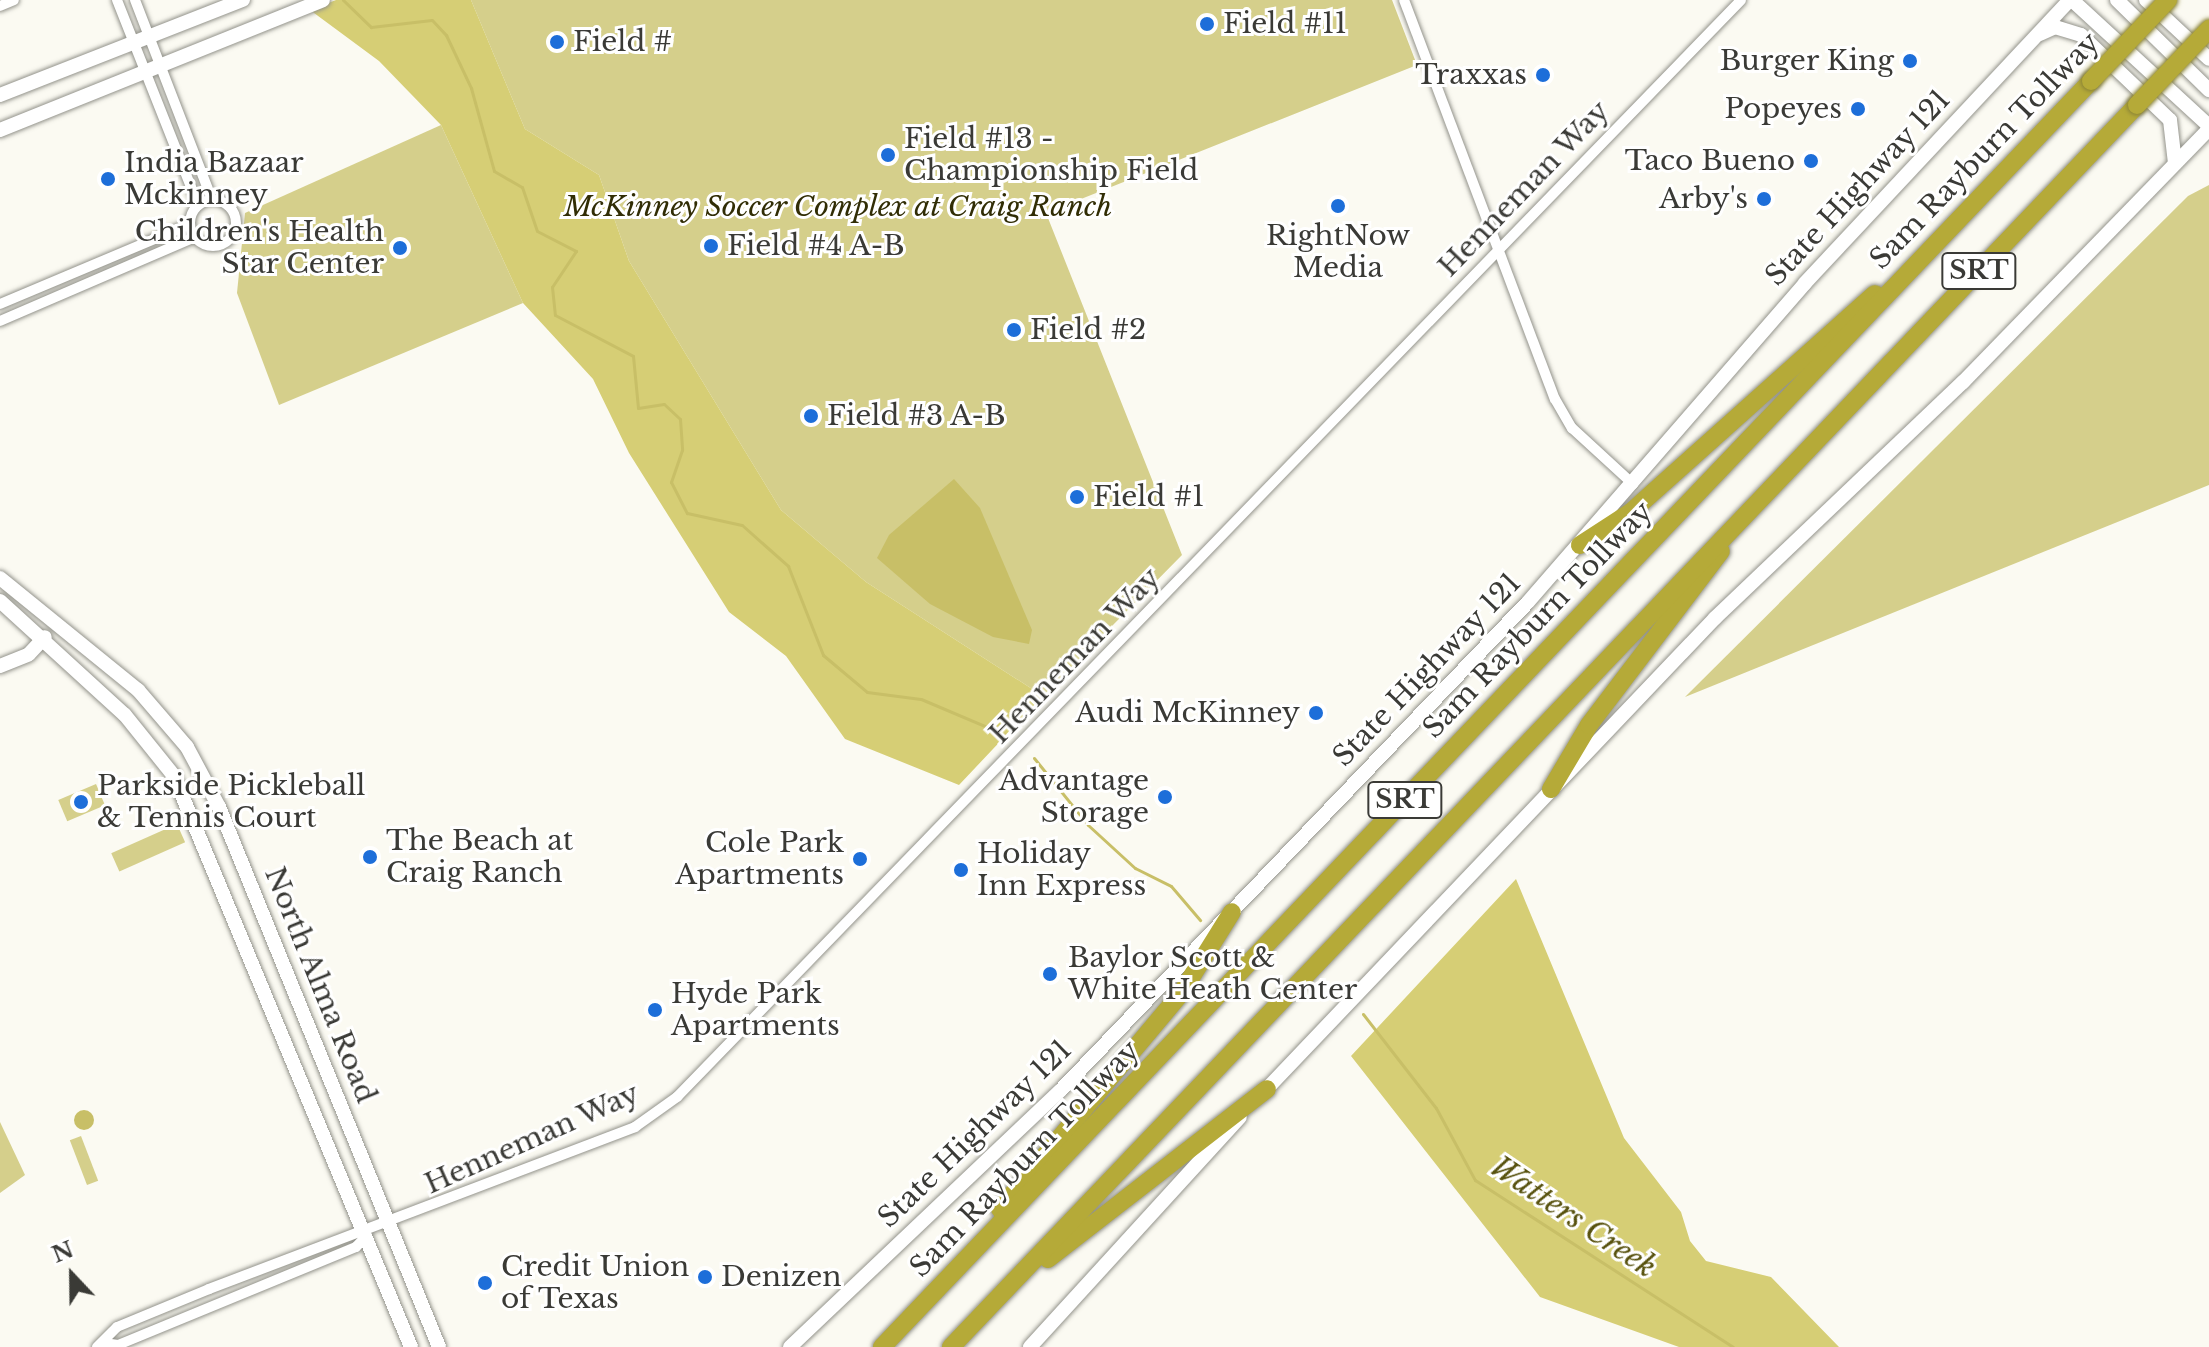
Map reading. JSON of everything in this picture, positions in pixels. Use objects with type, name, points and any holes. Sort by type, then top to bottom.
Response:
[{"type":"highway","name":"Sam Rayburn Tollway","points":[[882,1347],[2168,0]]},
{"type":"highway","name":"SRT","points":[[951,1347],[2209,29]]},
{"type":"highway","points":[[2133,109],[2209,48]]},
{"type":"highway","points":[[1580,545],[1631,512],[1814,342],[1927,252]]},
{"type":"highway","points":[[1551,789],[1589,725],[1702,584],[1734,528]]},
{"type":"highway","points":[[937,1292],[1182,992],[1232,912]]},
{"type":"highway","points":[[1013,1284],[1267,1089]]},
{"type":"main road","points":[[0,95],[243,0]]},
{"type":"main road","points":[[0,130],[323,0]]},
{"type":"main road","points":[[1030,1347],[1267,1089],[1551,789],[2209,128],[2071,0]]},
{"type":"main road","name":"State Highway 121","points":[[790,1347],[1061,1090],[1232,912],[1580,545],[1805,283],[2071,0]]},
{"type":"main road","points":[[2117,0],[2209,90]]},
{"type":"main road","points":[[2146,0],[2209,59]]},
{"type":"main road","points":[[2035,36],[2055,27],[2081,35],[2170,120],[2175,163]]},
{"type":"main road","name":"North Alma Road","points":[[0,578],[138,690],[209,787],[439,1347]]},
{"type":"main road","name":"North Alma Road","points":[[0,601],[45,637],[125,715],[184,796],[411,1345]]},
{"type":"main road","points":[[0,666],[29,654],[45,637]]},
{"type":"main road","points":[[184,796],[209,787]]},
{"type":"main road","points":[[269,996],[293,987]]},
{"type":"street","points":[[0,6],[14,0]]},
{"type":"street","points":[[117,0],[198,205],[190,224],[195,237],[213,246],[233,235],[234,213],[212,200],[135,0]]},
{"type":"street","points":[[1404,0],[1495,253],[1572,428],[1633,484]]},
{"type":"street","name":"Henneman Way","points":[[100,1345],[118,1345],[356,1247],[367,1235],[635,1127],[677,1097],[1741,0]]},
{"type":"street","points":[[198,205],[212,200]]},
{"type":"street","points":[[0,304],[190,224]]},
{"type":"street","points":[[0,321],[195,237]]},
{"type":"street","name":"Henneman Way","points":[[100,1345],[117,1327],[349,1233],[367,1235]]},
{"type":"green space","name":"McKinney Soccer Complex at Craig Ranch","points":[[471,0],[1392,0],[1417,65],[1046,213],[1182,555],[1043,696],[866,582],[781,510],[629,261],[599,175],[525,129]]},
{"type":"green space","points":[[441,125],[523,303],[279,405],[237,293],[245,213]]},
{"type":"green space","points":[[2209,185],[2209,485],[1685,697],[2188,196]]},
{"type":"green space","name":"Parkside Pickleball & Tennis Court","points":[[96,784],[105,805],[67,821],[58,800]]},
{"type":"green space","points":[[177,824],[185,842],[119,872],[111,853]]},
{"type":"green space","points":[[0,1122],[25,1175],[0,1193]]},
{"type":"green space","points":[[81,1136],[98,1181],[87,1185],[70,1140]]},
{"type":"shaded area","points":[[336,0],[471,0],[525,129],[599,175],[629,261],[781,510],[866,582],[1043,696],[959,785],[845,739],[786,656],[729,612],[629,453],[593,379],[523,303],[441,125],[379,61],[310,10]]},
{"type":"shaded area","points":[[954,479],[980,508],[1032,630],[1029,644],[993,637],[930,604],[877,558],[889,535]]},
{"type":"shaded area","points":[[1516,879],[1624,1138],[1681,1212],[1690,1241],[1706,1261],[1771,1277],[1839,1347],[1679,1347],[1540,1297],[1351,1056]]},
{"type":"shaded area","points":[[84,1110],[91,1113],[94,1120],[91,1127],[84,1130],[77,1127],[74,1120],[77,1113]]},
{"type":"waterway","name":"Watters Creek","points":[[343,0],[371,27],[432,20],[446,35],[471,88],[494,171],[522,187],[537,231],[576,251],[552,287],[555,315],[633,356],[638,408],[664,404],[680,419],[682,450],[671,482],[687,513],[742,525],[788,566],[823,655],[867,692],[921,699],[1006,735]]},
{"type":"waterway","name":"Watters Creek","points":[[1034,758],[1088,825],[1135,868],[1171,886],[1200,920]]},
{"type":"waterway","name":"Watters Creek","points":[[1363,1014],[1436,1108],[1475,1180],[1733,1347]]},
{"type":"place","name":"Field #11","points":[[1207,24]]},
{"type":"place","name":"Field #","points":[[557,42]]},
{"type":"place","name":"Burger King","points":[[1910,61]]},
{"type":"place","name":"Traxxas","points":[[1543,75]]},
{"type":"place","name":"Popeyes","points":[[1858,109]]},
{"type":"place","name":"Field #13 - Championship Field","points":[[888,155]]},
{"type":"place","name":"Taco Bueno","points":[[1811,161]]},
{"type":"place","name":"India Bazaar Mckinney","points":[[108,179]]},
{"type":"place","name":"Arby's","points":[[1764,199]]},
{"type":"place","name":"RightNow Media","points":[[1338,206]]},
{"type":"place","name":"Field #4 A-B","points":[[711,246]]},
{"type":"place","name":"Children's Health Star Center","points":[[400,248]]},
{"type":"place","name":"Field #2","points":[[1014,330]]},
{"type":"place","name":"Field #3 A-B","points":[[811,416]]},
{"type":"place","name":"Field #1","points":[[1077,497]]},
{"type":"place","name":"Audi McKinney","points":[[1316,713]]},
{"type":"place","name":"Advantage Storage","points":[[1165,797]]},
{"type":"place","name":"Parkside Pickleball & Tennis Court","points":[[81,802]]},
{"type":"place","name":"The Beach at Craig Ranch","points":[[370,857]]},
{"type":"place","name":"Cole Park Apartments","points":[[860,859]]},
{"type":"place","name":"Holiday Inn Express","points":[[961,870]]},
{"type":"place","name":"Baylor Scott & White Heath Center","points":[[1050,974]]},
{"type":"place","name":"Hyde Park Apartments","points":[[655,1010]]},
{"type":"place","name":"Denizen","points":[[705,1277]]},
{"type":"place","name":"Credit Union of Texas","points":[[485,1283]]}]
